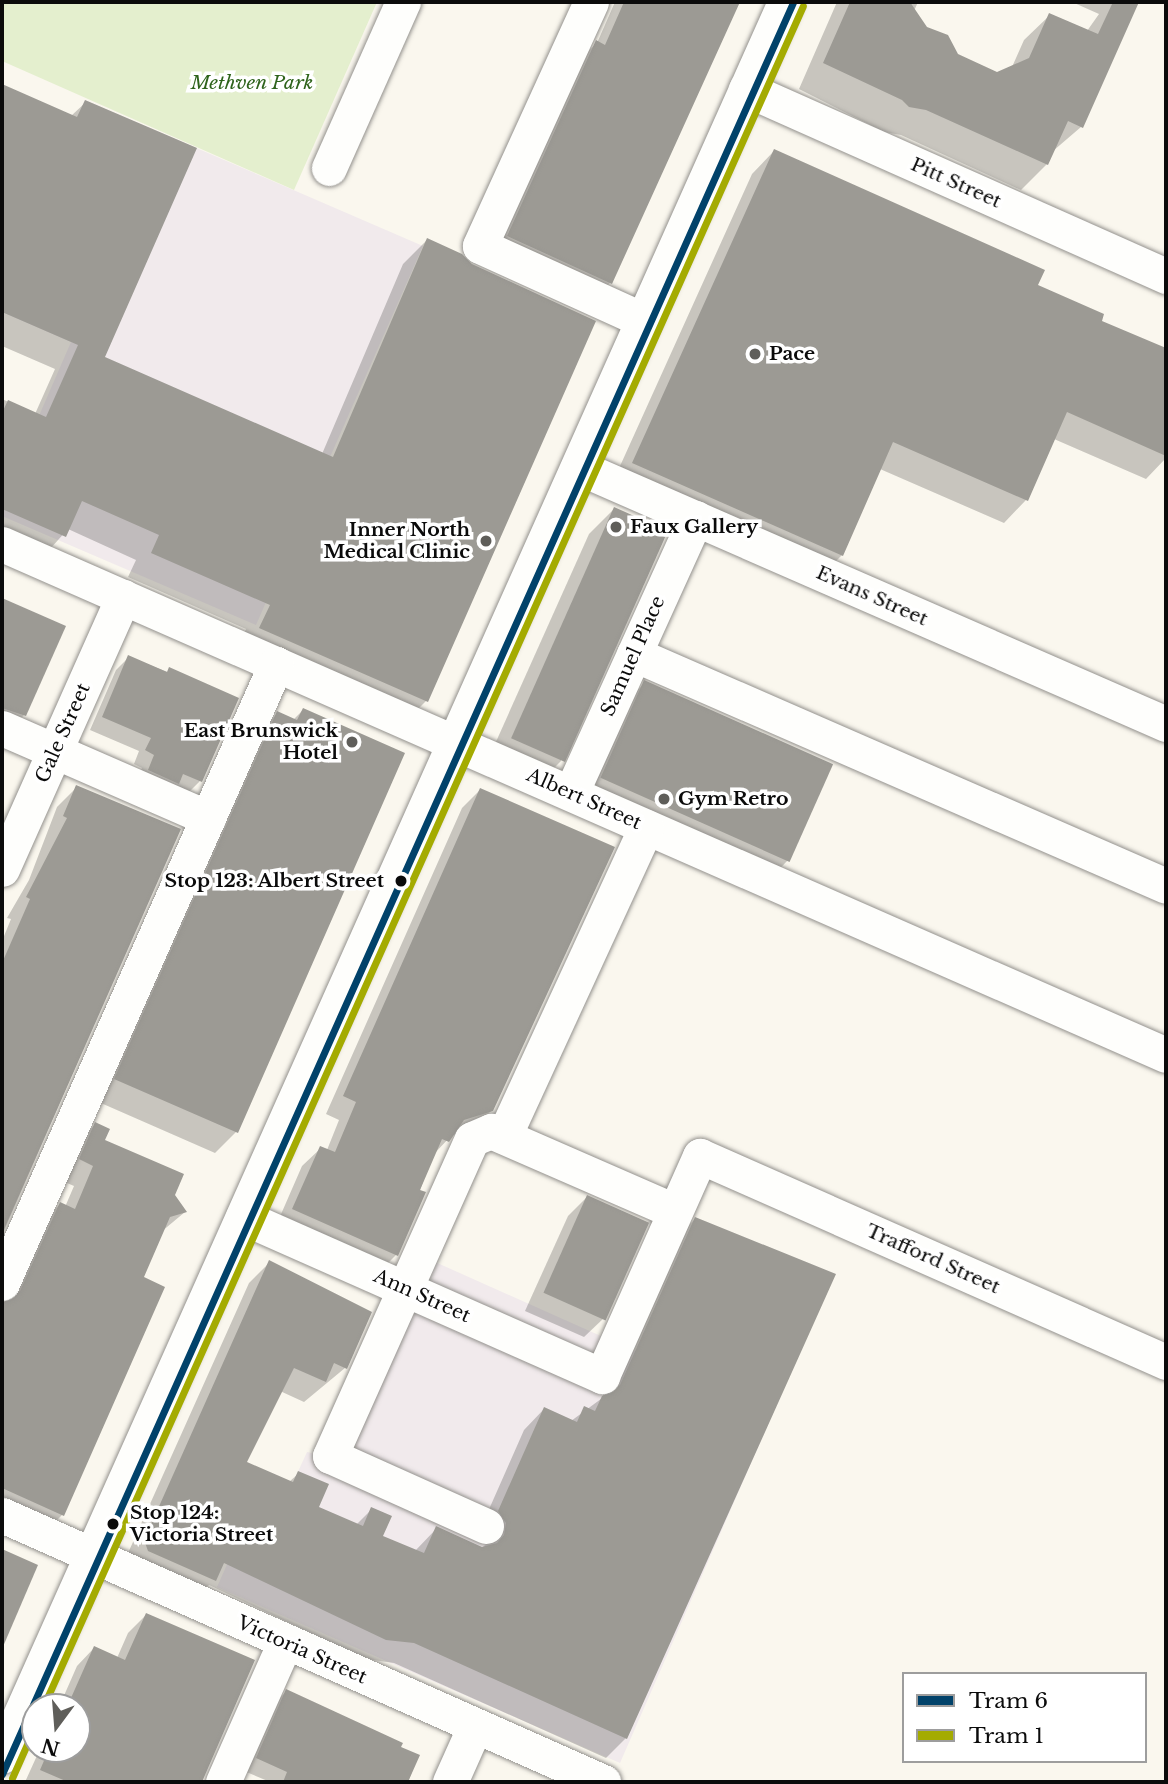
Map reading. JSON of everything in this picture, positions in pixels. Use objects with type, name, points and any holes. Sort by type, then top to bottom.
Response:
[{"type":"street","points":[[330,168],[403,2]]},
{"type":"street","points":[[591,2],[480,246],[643,320]]},
{"type":"street","points":[[2,1756],[785,2]]},
{"type":"street","name":"Pitt Street","points":[[746,89],[1166,276]]},
{"type":"street","name":"Evans Street","points":[[578,467],[1166,724]]},
{"type":"street","name":"Samuel Place","points":[[571,793],[695,518]]},
{"type":"street","name":"Albert Street","points":[[2,544],[1166,1055]]},
{"type":"street","name":"Gale Street","points":[[2,869],[123,597]]},
{"type":"street","points":[[634,654],[1166,886]]},
{"type":"street","points":[[2,1283],[276,664]]},
{"type":"street","points":[[2,728],[208,818]]},
{"type":"street","points":[[504,1136],[646,827]]},
{"type":"street","points":[[486,1526],[330,1456],[472,1139],[491,1131],[674,1211]]},
{"type":"street","name":"Trafford Street","points":[[674,1211],[700,1156],[1166,1363]]},
{"type":"street","name":"Ann Street","points":[[243,1217],[602,1376],[674,1211]]},
{"type":"street","name":"Victoria Street","points":[[2,1515],[603,1782]]},
{"type":"street","points":[[223,1782],[285,1642]]},
{"type":"street","points":[[450,1782],[475,1726]]},
{"type":"shaded area","points":[[85,100],[423,246],[256,625],[2,516],[2,501],[71,342],[2,312],[2,289]]},
{"type":"shaded area","points":[[415,1253],[773,1413],[620,1763],[217,1587],[248,1517],[272,1528],[307,1452],[323,1456]]},
{"type":"green space","name":"Methven Park","points":[[2,2],[377,2],[294,190],[2,61]]},
{"type":"building","points":[[624,2],[740,2],[612,284],[507,236],[596,40],[605,45]]},
{"type":"building","points":[[850,2],[910,2],[927,27],[948,35],[958,54],[997,72],[1029,58],[1049,13],[1098,34],[1113,2],[1139,2],[1083,128],[1068,121],[1048,165],[926,110],[909,107],[902,100],[823,63]]},
{"type":"building","points":[[2,84],[77,117],[85,100],[197,148],[105,357],[333,457],[427,238],[462,254],[472,264],[596,321],[428,702],[259,628],[270,605],[151,553],[159,535],[82,501],[66,537],[2,509],[2,413],[8,400],[46,417],[78,345],[2,312]]},
{"type":"building","points":[[774,149],[1045,270],[1038,285],[1104,314],[1102,321],[1166,348],[1166,456],[1067,412],[1028,501],[893,442],[843,556],[632,463]]},
{"type":"building","points":[[614,507],[668,531],[565,762],[511,738]]},
{"type":"building","points":[[2,598],[66,626],[26,716],[2,708]]},
{"type":"building","points":[[128,655],[167,672],[169,667],[239,698],[202,782],[183,774],[179,784],[148,770],[154,755],[145,750],[151,738],[102,717]]},
{"type":"building","points":[[644,680],[833,764],[790,862],[600,778]]},
{"type":"building","points":[[303,708],[405,753],[238,1133],[114,1079],[277,711],[297,720]]},
{"type":"building","points":[[76,785],[181,829],[2,1234],[2,963],[30,899],[26,897],[67,818],[63,816]]},
{"type":"building","points":[[480,788],[615,847],[493,1111],[464,1120],[449,1142],[442,1139],[420,1190],[426,1192],[398,1256],[292,1209],[320,1146],[335,1152],[356,1102],[343,1096]]},
{"type":"building","points":[[95,1122],[110,1129],[105,1140],[184,1174],[175,1195],[187,1212],[170,1217],[144,1277],[165,1287],[64,1516],[2,1488],[2,1303],[20,1291],[60,1202],[75,1209],[93,1166],[79,1159]]},
{"type":"building","points":[[587,1195],[649,1223],[606,1320],[543,1293]]},
{"type":"building","points":[[695,1217],[836,1274],[627,1739],[414,1643],[386,1640],[224,1563],[216,1581],[148,1551],[144,1540],[269,1260],[372,1312],[347,1369],[334,1363],[326,1382],[294,1368],[247,1462],[293,1482],[298,1471],[329,1484],[319,1507],[363,1526],[371,1507],[392,1516],[383,1536],[424,1553],[436,1526],[482,1547],[497,1543],[504,1535],[506,1523],[498,1511],[544,1407],[577,1422],[584,1406],[595,1411],[602,1396],[620,1385]]},
{"type":"building","points":[[2,1549],[38,1565],[2,1649]]},
{"type":"building","points":[[146,1613],[255,1660],[202,1782],[68,1782],[40,1770],[43,1763],[91,1763],[91,1693],[73,1693],[94,1646],[125,1660]]},
{"type":"building","points":[[286,1689],[403,1743],[401,1747],[420,1755],[408,1782],[283,1782],[287,1772],[256,1758]]},
{"type":"tram line","name":"6","points":[[2,1774],[793,2]]},
{"type":"tram line","name":"1","points":[[49,1693],[803,6]]},
{"type":"tram line","name":"1","points":[[12,1778],[21,1758]]},
{"type":"place","name":"Pace","points":[[755,354]]},
{"type":"place","name":"Faux Gallery","points":[[616,527]]},
{"type":"place","name":"Inner North Medical Clinic","points":[[486,541]]},
{"type":"place","name":"East Brunswick Hotel","points":[[352,742]]},
{"type":"place","name":"Gym Retro","points":[[664,799]]},
{"type":"place","name":"Stop 123: Albert Street","points":[[401,881]]},
{"type":"place","name":"Stop 124: Victoria Street","points":[[113,1524]]}]
